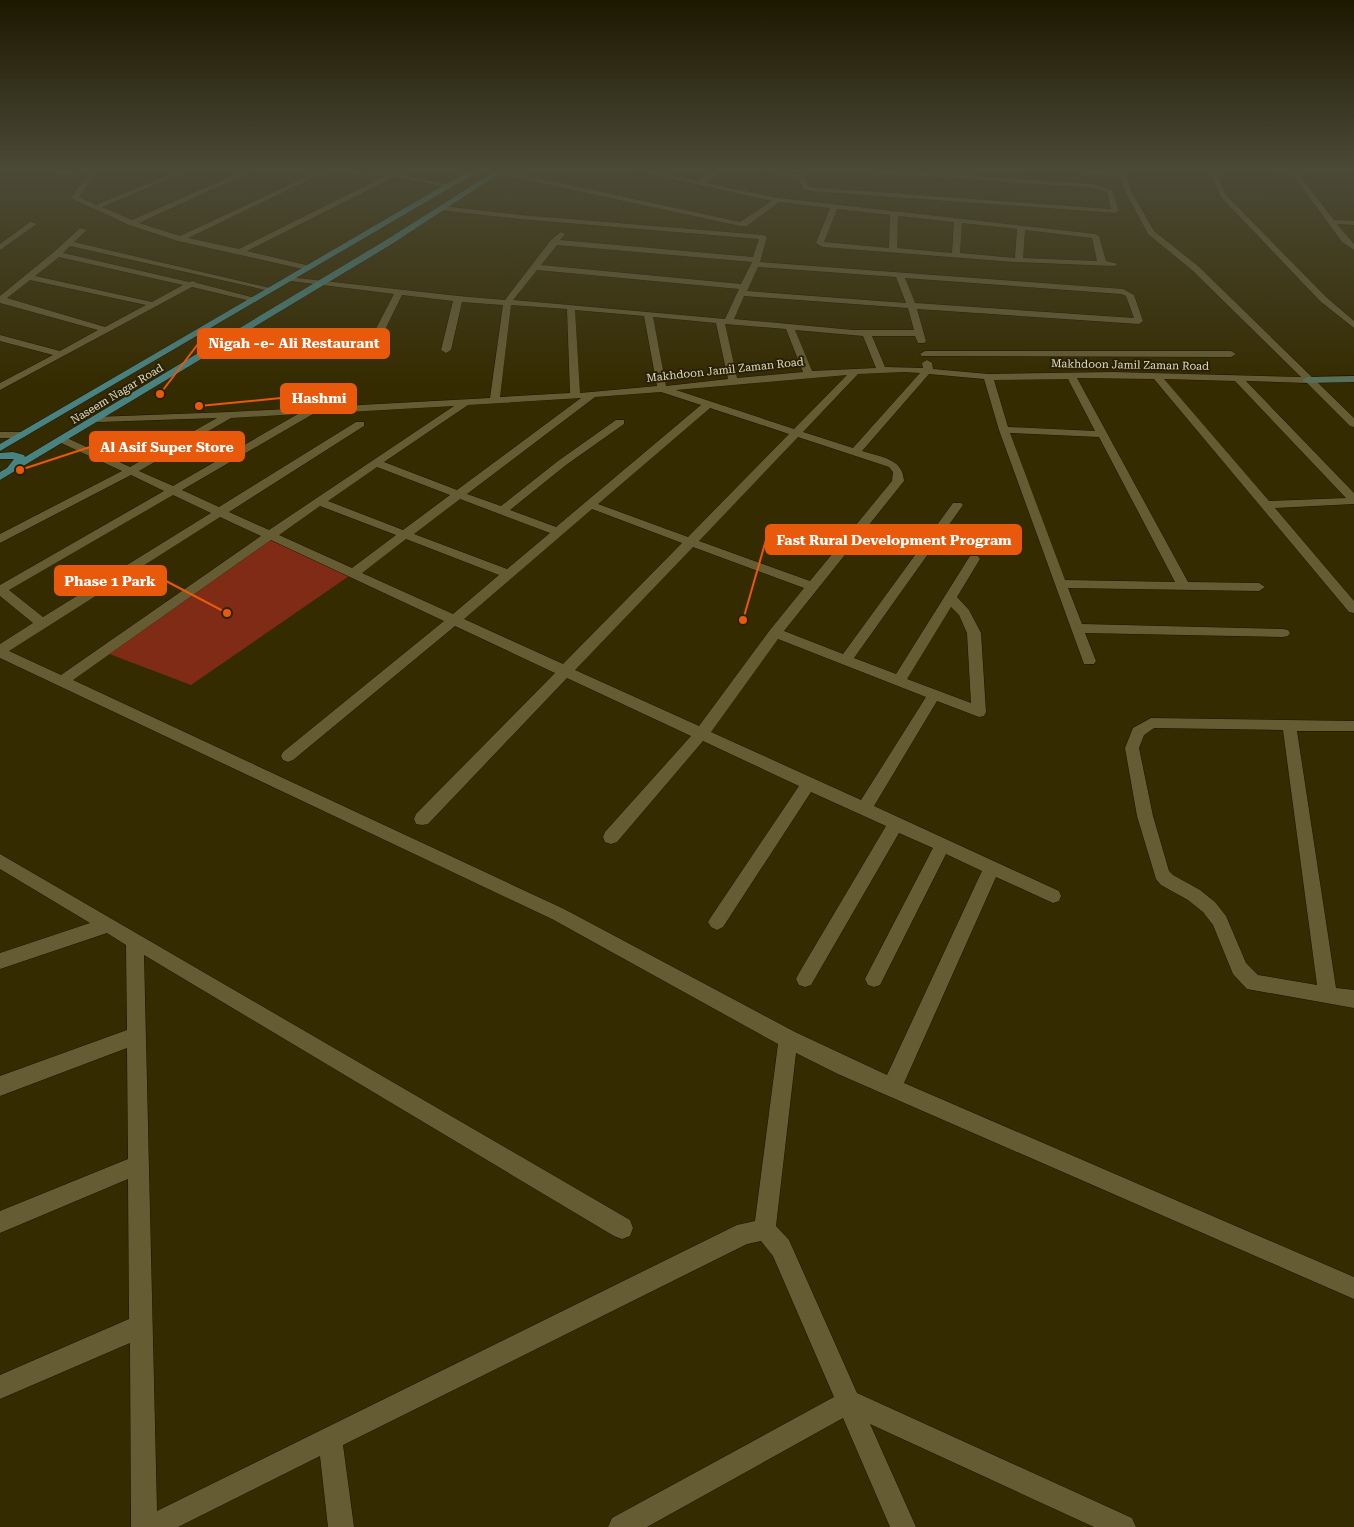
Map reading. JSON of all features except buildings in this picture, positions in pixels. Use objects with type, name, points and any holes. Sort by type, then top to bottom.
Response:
[{"type":"main road","name":"Naseem Nagar Road","points":[[0,448],[351,242]]},
{"type":"main road","name":"Naseem Nagar Road","points":[[5,475],[386,242]]},
{"type":"main road","points":[[0,456],[13,455],[20,457],[18,463],[5,475]]},
{"type":"street","points":[[192,242],[307,268]]},
{"type":"street","points":[[240,252],[259,242]]},
{"type":"street","points":[[495,400],[507,303],[554,242]]},
{"type":"street","points":[[534,267],[912,306],[1116,321],[1139,321],[1130,295],[1122,292],[900,276],[557,242]]},
{"type":"street","points":[[733,382],[724,322],[744,290],[756,262],[762,242]]},
{"type":"street","points":[[820,242],[822,245],[956,256],[1114,264]]},
{"type":"street","points":[[893,242],[893,251]]},
{"type":"street","points":[[956,256],[957,242]]},
{"type":"street","points":[[1019,260],[1020,242]]},
{"type":"street","points":[[1096,242],[1102,263]]},
{"type":"street","points":[[1164,242],[1195,268],[1354,424]]},
{"type":"street","points":[[1268,242],[1323,299],[1354,325]]},
{"type":"street","points":[[0,299],[68,243],[270,289]]},
{"type":"street","points":[[57,254],[193,283],[256,299]]},
{"type":"street","points":[[29,276],[152,304]]},
{"type":"street","points":[[856,452],[928,370],[912,306],[900,276]]},
{"type":"street","points":[[291,279],[458,299],[571,307],[724,322],[866,333],[919,333]]},
{"type":"street","points":[[0,388],[5,381],[61,354],[193,283]]},
{"type":"street","points":[[374,342],[399,292]]},
{"type":"street","points":[[0,299],[107,330]]},
{"type":"street","points":[[446,350],[458,299]]},
{"type":"street","points":[[571,307],[575,396]]},
{"type":"street","points":[[611,837],[701,734],[775,633],[898,482],[898,472],[893,464],[662,389],[648,315]]},
{"type":"street","points":[[790,327],[809,374]]},
{"type":"street","points":[[866,333],[881,370]]},
{"type":"street","points":[[0,338],[61,354]]},
{"type":"street","points":[[925,354],[1231,354]]},
{"type":"street","points":[[422,819],[856,370]]},
{"type":"street","name":"Makhdoon Jamil Zaman Road","points":[[99,419],[230,415],[592,395],[856,370],[928,370],[988,377],[1354,379]]},
{"type":"street","points":[[1071,376],[1184,586]]},
{"type":"street","points":[[988,377],[1004,430],[1089,662]]},
{"type":"street","points":[[1157,377],[1354,609]]},
{"type":"street","points":[[1238,379],[1354,501]]},
{"type":"street","points":[[1319,391],[1354,388]]},
{"type":"street","points":[[352,574],[592,395]]},
{"type":"street","points":[[62,682],[269,536],[466,402]]},
{"type":"street","points":[[288,756],[453,620],[709,404]]},
{"type":"street","points":[[42,623],[0,590],[311,411]]},
{"type":"street","points":[[0,539],[129,472],[230,415]]},
{"type":"street","points":[[502,511],[562,463],[620,422]]},
{"type":"street","points":[[360,424],[0,651],[62,682],[558,914],[788,1039],[892,1087],[1354,1288]]},
{"type":"street","points":[[1004,430],[1102,434]]},
{"type":"street","points":[[0,435],[22,435]]},
{"type":"street","points":[[63,440],[1053,896]]},
{"type":"street","points":[[376,463],[558,532]]},
{"type":"street","points":[[1266,505],[1354,501]]},
{"type":"street","points":[[319,502],[508,574]]},
{"type":"street","points":[[590,505],[812,587]]},
{"type":"street","points":[[846,660],[957,505]]},
{"type":"street","points":[[899,681],[974,559]]},
{"type":"street","points":[[1061,584],[1259,587]]},
{"type":"street","points":[[775,633],[977,712],[980,711],[976,681],[974,633],[964,613],[950,598]]},
{"type":"street","points":[[1077,628],[1283,633]]},
{"type":"street","points":[[864,809],[907,742],[934,695]]},
{"type":"street","points":[[1354,726],[1150,723],[1138,732],[1132,748],[1146,816],[1162,874],[1167,880],[1194,895],[1209,907],[1220,921],[1239,968],[1253,983],[1354,999]]},
{"type":"street","points":[[1289,724],[1328,995]]},
{"type":"street","points":[[717,922],[808,784]]},
{"type":"street","points":[[805,979],[896,824]]},
{"type":"street","points":[[874,978],[943,845]]},
{"type":"street","points":[[1,863],[622,1228]]},
{"type":"street","points":[[892,1087],[992,868]]},
{"type":"street","points":[[0,961],[108,925]]},
{"type":"street","points":[[135,941],[144,1527]]},
{"type":"street","points":[[0,1086],[136,1036]]},
{"type":"street","points":[[788,1039],[765,1230],[781,1248],[903,1527]]},
{"type":"street","points":[[0,1222],[138,1165]]},
{"type":"street","points":[[151,1527],[745,1233],[765,1230]]},
{"type":"street","points":[[0,1387],[141,1326]]},
{"type":"street","points":[[621,1527],[849,1402]]},
{"type":"street","points":[[849,1402],[1123,1527]]},
{"type":"street","points":[[330,1438],[342,1527]]},
{"type":"shaded area","points":[[269,536],[352,574],[191,685],[104,652]]},
{"type":"place","name":"Nigah -e- Ali Restaurant","points":[[160,394]]},
{"type":"place","name":"Hashmi","points":[[199,406]]},
{"type":"place","name":"Al Asif Super Store","points":[[20,470]]},
{"type":"place","name":"Phase 1 Park","points":[[227,613]]},
{"type":"place","name":"Fast Rural Development Program","points":[[743,620]]}]
